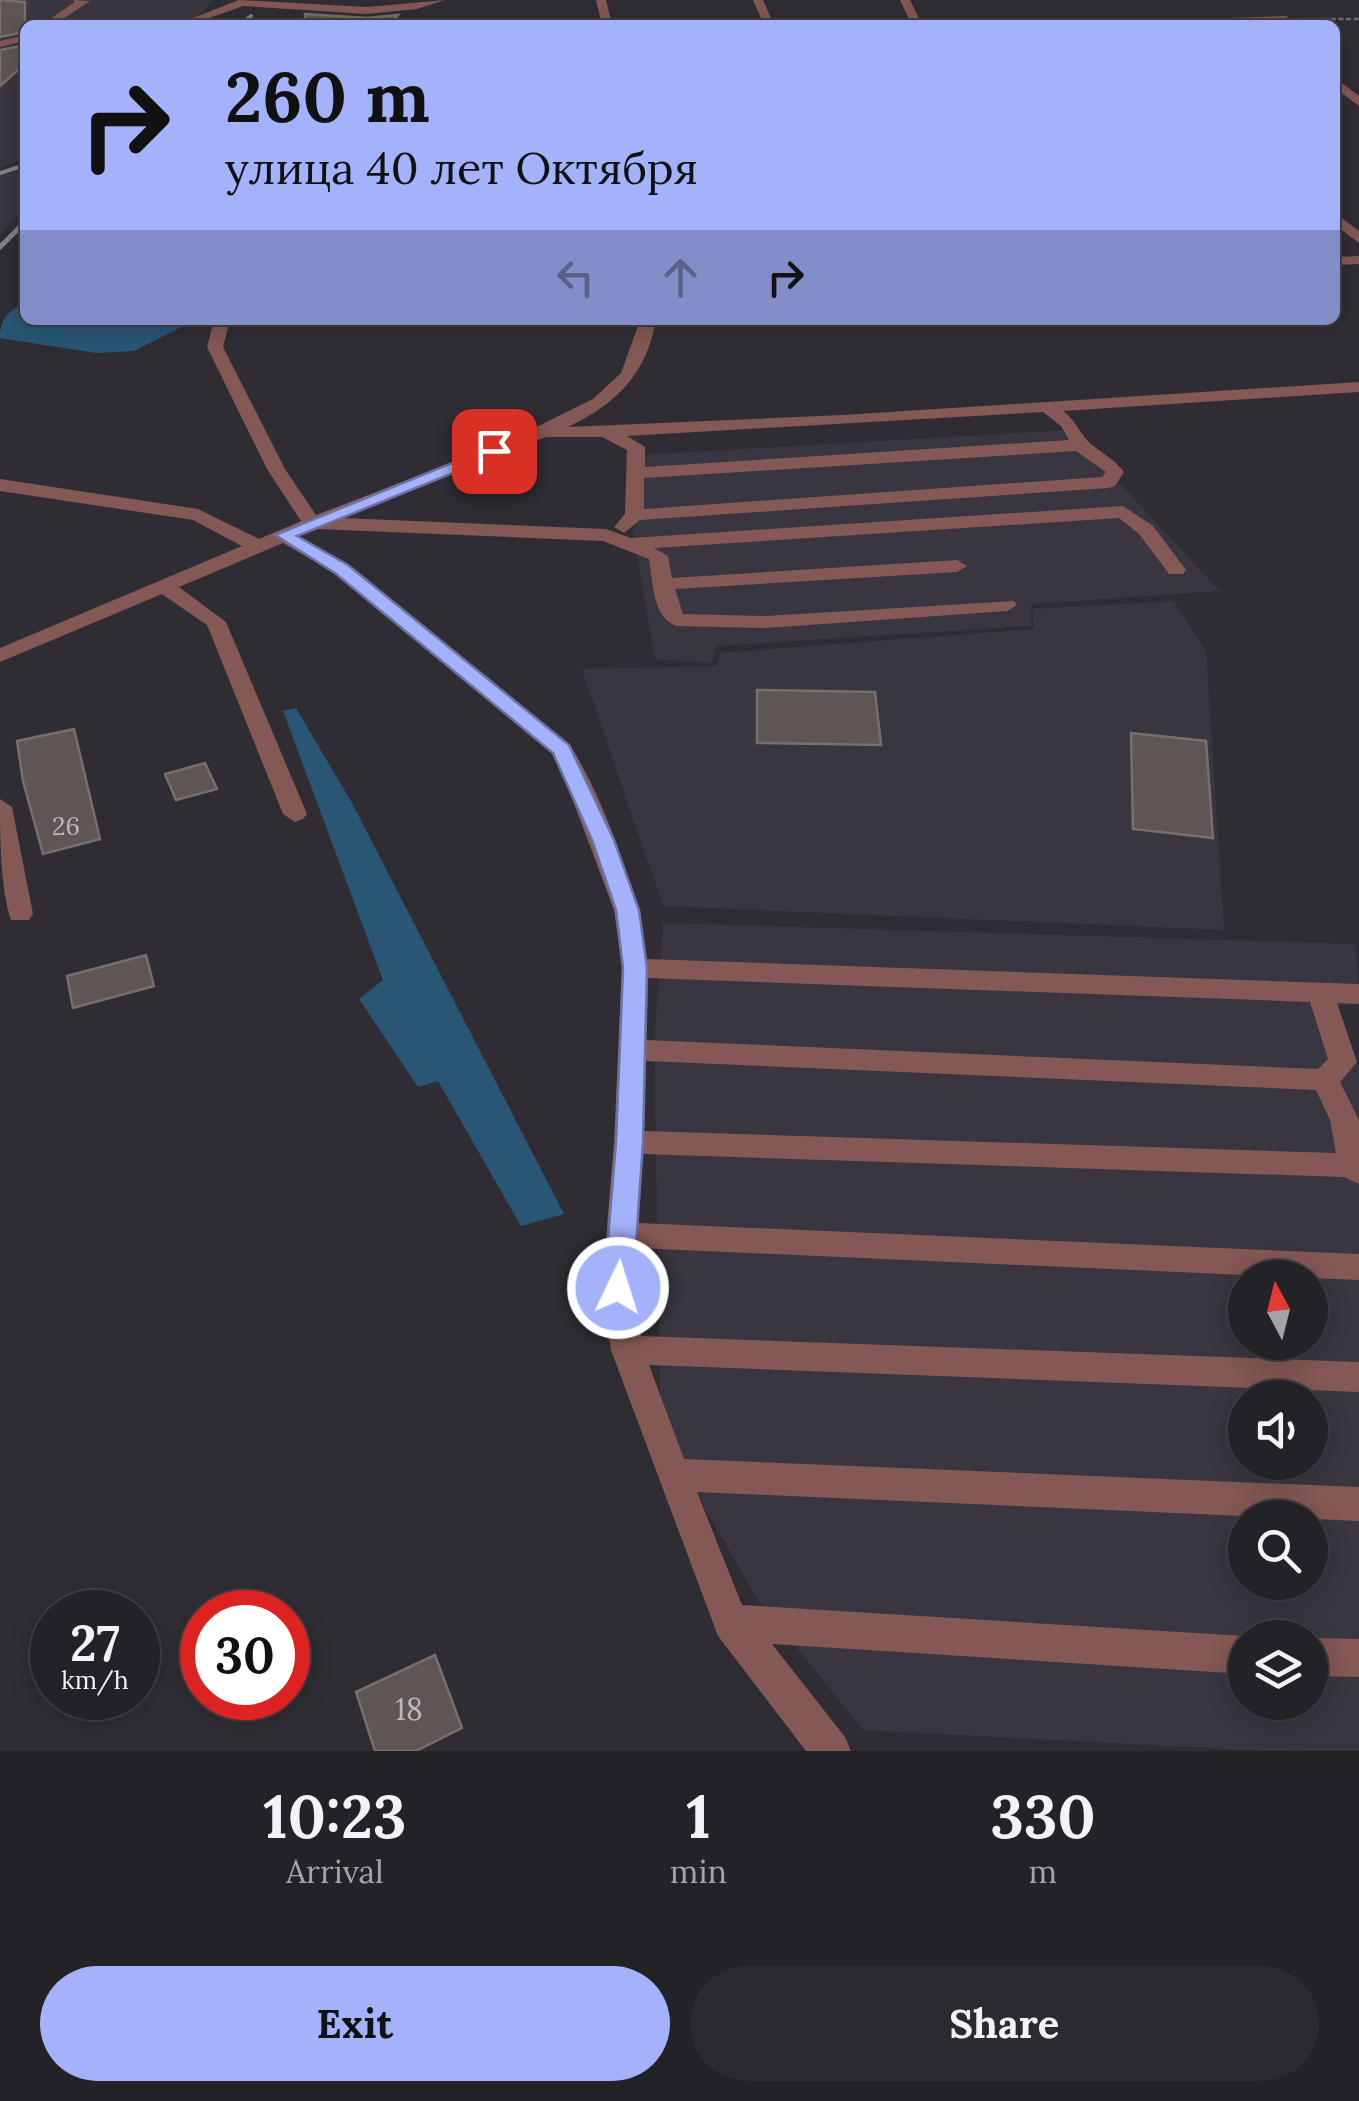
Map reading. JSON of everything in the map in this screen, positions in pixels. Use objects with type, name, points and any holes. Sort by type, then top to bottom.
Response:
[{"type":"street","points":[[54,20],[85,2],[78,0]]},
{"type":"street","points":[[193,20],[244,1],[356,9],[406,7],[440,0]]},
{"type":"street","points":[[1274,9],[1281,20]]},
{"type":"street","points":[[1128,12],[1136,20]]},
{"type":"street","points":[[1340,222],[1359,239]]},
{"type":"street","points":[[221,325],[215,347],[276,469],[312,523]]},
{"type":"street","points":[[0,656],[312,523],[540,432],[617,389],[630,372],[646,325]]},
{"type":"street","points":[[540,432],[604,432],[1359,388]]},
{"type":"street","points":[[634,514],[1108,482],[1114,472],[1108,462],[1080,445],[1068,423],[1047,407]]},
{"type":"street","points":[[604,432],[636,447],[637,473],[634,514],[626,526],[606,536]]},
{"type":"street","points":[[637,473],[1080,445]]},
{"type":"street","points":[[0,485],[198,515],[342,569],[562,750],[603,840],[627,910],[635,968],[634,1050],[618,1288],[627,1350],[731,1622],[830,1751]]},
{"type":"street","points":[[630,544],[1123,512],[1135,518],[1176,570]]},
{"type":"street","points":[[312,523],[606,536],[658,556],[668,610],[676,620],[691,623],[766,622],[1006,605]]},
{"type":"street","points":[[665,584],[957,566]]},
{"type":"street","points":[[164,586],[216,622],[295,814]]},
{"type":"street","points":[[0,807],[20,914]]},
{"type":"street","points":[[635,968],[1359,994]]},
{"type":"street","points":[[634,1050],[1324,1080],[1343,1062],[1322,994]]},
{"type":"street","points":[[629,1142],[1355,1168],[1352,1139],[1324,1080]]},
{"type":"street","points":[[622,1235],[1359,1267]]},
{"type":"street","points":[[627,1350],[1359,1377]]},
{"type":"street","points":[[672,1475],[1359,1504]]},
{"type":"street","points":[[731,1622],[1228,1654]]},
{"type":"street","points":[[1328,1657],[1359,1658]]},
{"type":"shaded area","points":[[0,0],[214,0],[194,20],[20,20],[20,160],[0,168]]},
{"type":"shaded area","points":[[20,170],[20,212],[0,234],[0,172]]},
{"type":"shaded area","points":[[1070,430],[1220,591],[1031,604],[1031,626],[716,646],[711,663],[655,659],[633,530],[640,455]]},
{"type":"shaded area","points":[[1174,601],[1206,651],[1224,930],[663,906],[582,669],[717,666],[720,653],[1034,629],[1033,609]]},
{"type":"shaded area","points":[[663,923],[1356,944],[1359,1003],[1337,1006],[1359,1067],[1359,1751],[1268,1751],[863,1730],[758,1600],[661,1432],[654,1045]]},
{"type":"water","points":[[20,306],[20,325],[185,325],[134,351],[96,353],[0,338],[6,316]]},
{"type":"water","points":[[296,708],[352,803],[564,1214],[521,1226],[438,1081],[418,1087],[359,999],[383,980],[283,711]]},
{"type":"building","points":[[0,0],[25,2],[20,33],[0,37]]},
{"type":"building","points":[[305,14],[367,18],[398,15],[394,20],[305,20]]},
{"type":"building","points":[[20,46],[20,68],[0,86],[0,50]]},
{"type":"building","points":[[757,690],[875,692],[881,745],[757,743]]},
{"type":"building","points":[[74,729],[100,839],[43,854],[23,781],[17,741]]},
{"type":"building","points":[[1131,733],[1206,741],[1213,838],[1133,829]]},
{"type":"building","points":[[205,763],[217,789],[176,800],[165,774]]},
{"type":"building","points":[[146,955],[154,986],[73,1008],[67,976]]},
{"type":"building","points":[[435,1655],[462,1728],[416,1751],[375,1751],[356,1692]]},
{"type":"railway","points":[[246,20],[251,16]]},
{"type":"railway","points":[[0,173],[20,167]]},
{"type":"railway","points":[[0,247],[20,227]]},
{"type":"route","points":[[494,451],[284,535],[342,569],[562,750],[603,840],[627,910],[635,968],[634,1050],[618,1288]]}]
